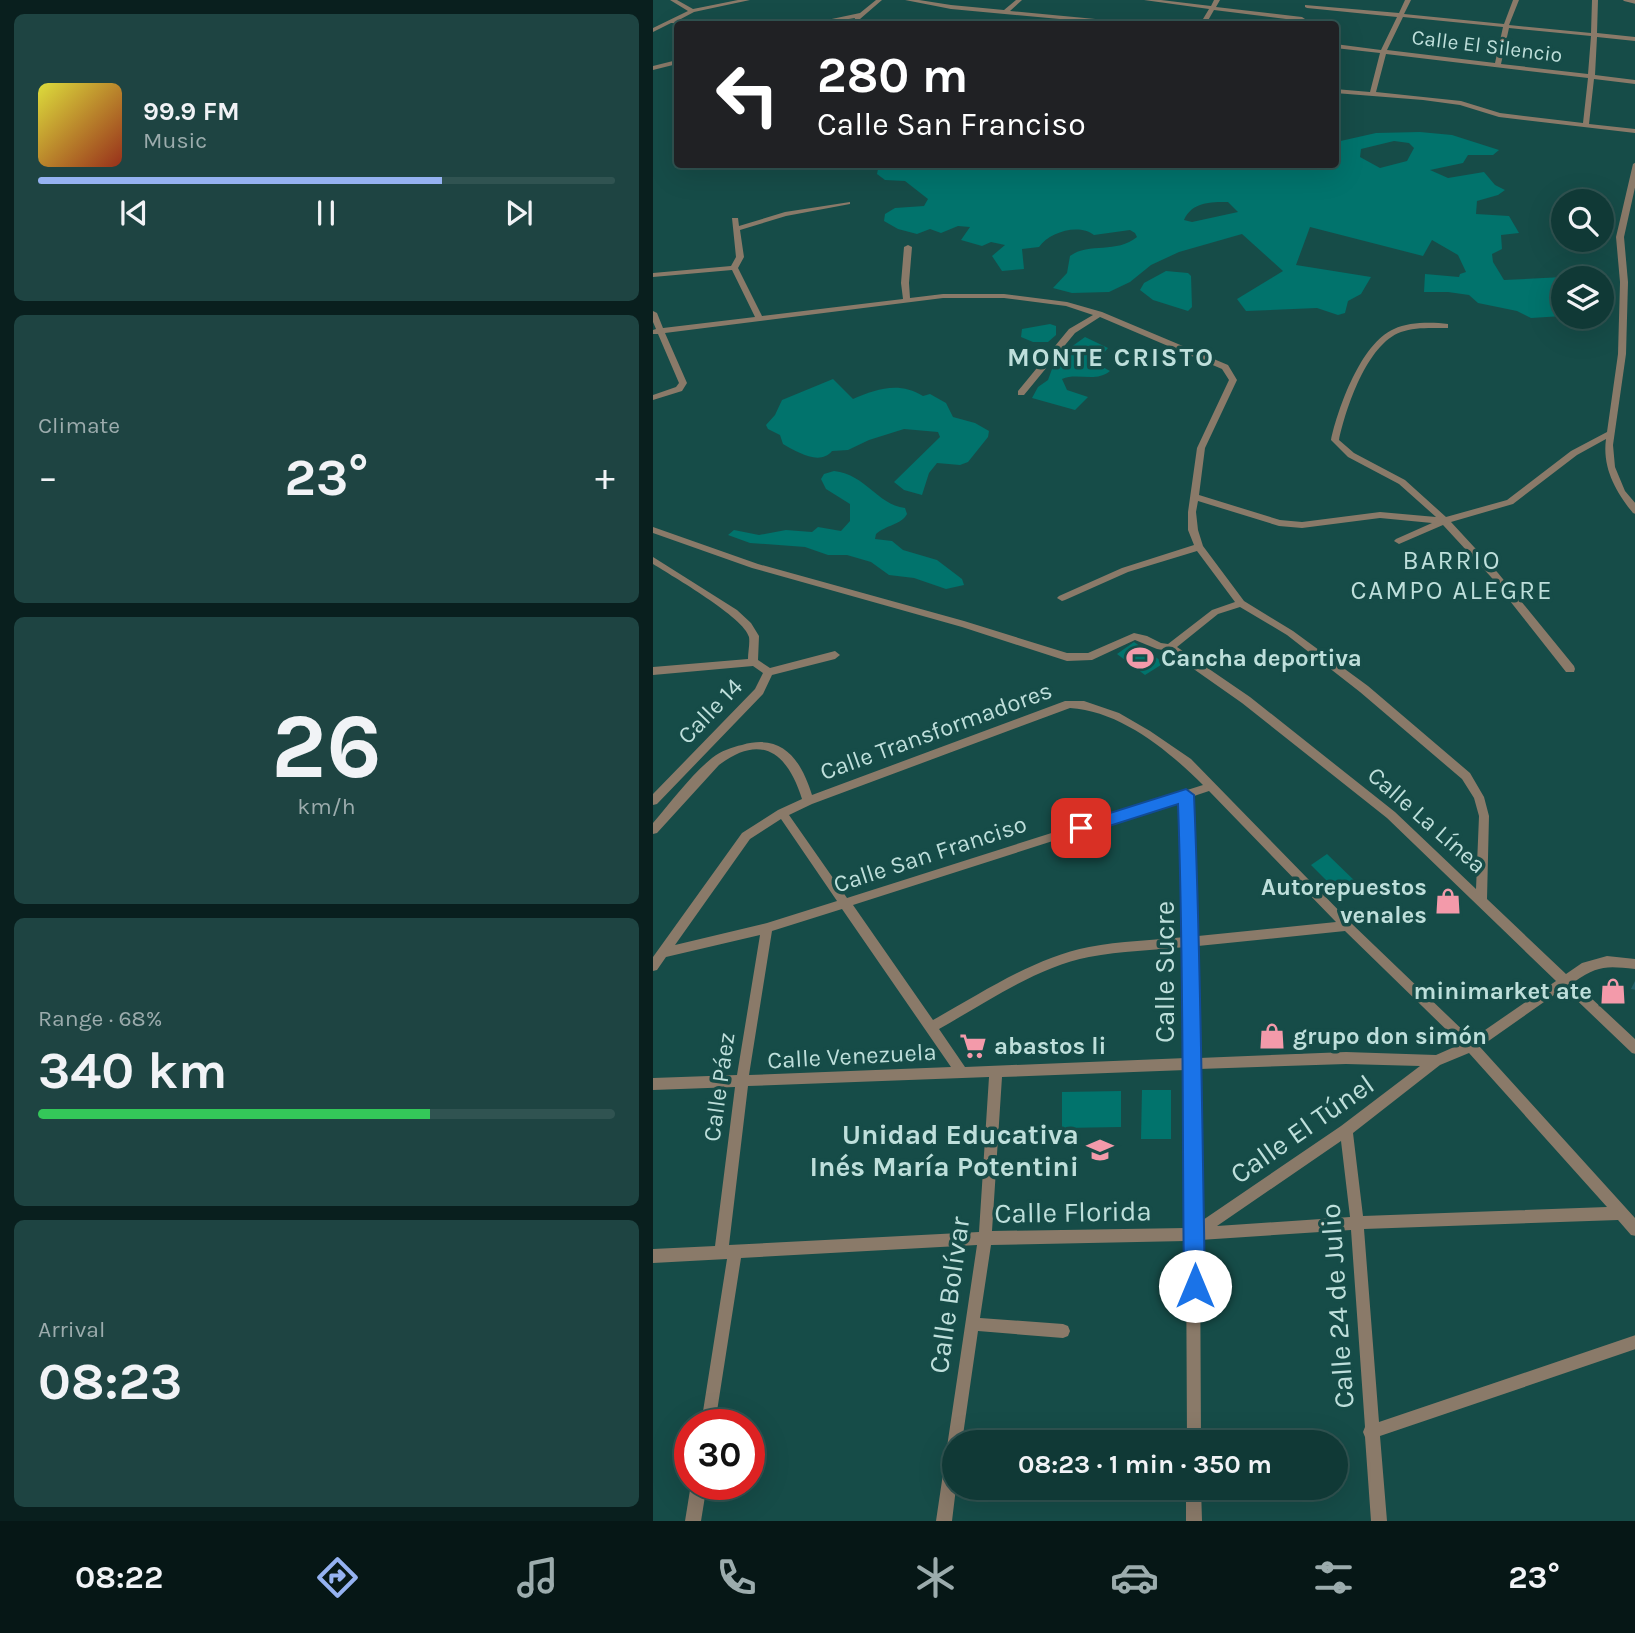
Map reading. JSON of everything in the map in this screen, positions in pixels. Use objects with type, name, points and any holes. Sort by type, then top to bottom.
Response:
[{"type":"street","points":[[673,0],[692,11]]},
{"type":"street","points":[[653,30],[692,11],[747,0]]},
{"type":"street","points":[[860,21],[856,20],[879,0]]},
{"type":"street","points":[[908,0],[1004,13],[1093,21]]},
{"type":"street","points":[[1004,13],[1019,0]]},
{"type":"street","points":[[1147,0],[1295,21]]},
{"type":"street","points":[[1205,21],[1217,0]]},
{"type":"street","points":[[1372,95],[1383,52],[1408,0]]},
{"type":"street","points":[[1498,65],[1506,26],[1516,0]]},
{"type":"street","points":[[1586,124],[1596,36],[1595,0]]},
{"type":"street","points":[[1626,0],[1635,2]]},
{"type":"street","points":[[1301,21],[1308,3],[1635,39]]},
{"type":"street","points":[[830,20],[865,12]]},
{"type":"street","name":"Calle El Silencio","points":[[1339,46],[1635,82]]},
{"type":"street","points":[[653,68],[674,63]]},
{"type":"street","points":[[1339,91],[1461,103],[1499,115],[1635,131]]},
{"type":"street","points":[[1635,164],[1620,237],[1624,282],[1622,354],[1609,445],[1611,467],[1621,492],[1635,511]]},
{"type":"street","points":[[737,229],[795,212],[848,203]]},
{"type":"street","points":[[734,268],[740,257],[735,220]]},
{"type":"street","points":[[907,301],[905,283],[909,247]]},
{"type":"street","points":[[653,275],[734,268]]},
{"type":"street","points":[[734,268],[760,320]]},
{"type":"street","points":[[658,331],[943,296],[1004,296],[1067,304],[1099,314],[1212,361],[1231,373],[1233,380],[1201,448],[1192,512],[1193,530],[1199,547],[1241,603],[1290,633],[1364,689],[1466,776],[1479,797],[1484,816],[1481,899]]},
{"type":"street","points":[[653,313],[658,331],[683,383],[679,389],[653,397]]},
{"type":"street","points":[[1021,393],[1072,331],[1099,314]]},
{"type":"street","points":[[1445,326],[1414,326],[1393,332],[1379,345],[1357,377],[1335,440],[1341,448],[1404,483],[1444,521],[1504,585],[1571,669]]},
{"type":"street","points":[[1399,541],[1444,521],[1510,502],[1574,453],[1611,433]]},
{"type":"street","points":[[1196,497],[1279,523],[1302,525],[1380,515],[1444,521]]},
{"type":"street","name":"Calle La Línea","points":[[653,530],[757,567],[930,613],[1067,657],[1089,657],[1134,636],[1142,637],[1159,648],[1170,647],[1246,700],[1391,815],[1635,1049]]},
{"type":"street","points":[[1062,598],[1125,570],[1199,547]]},
{"type":"street","points":[[653,560],[742,618],[755,636],[753,662]]},
{"type":"street","points":[[1170,647],[1215,612],[1241,603]]},
{"type":"street","points":[[768,672],[835,655]]},
{"type":"street","name":"Calle 14","points":[[653,671],[753,662],[768,672],[759,691],[655,797]]},
{"type":"street","name":"Calle Transformadores","points":[[653,966],[746,836],[782,813],[1069,704],[1085,703],[1161,742],[1187,762],[1347,926],[1471,1046]]},
{"type":"street","points":[[653,830],[716,761],[732,751],[753,745],[768,744],[785,753],[796,766],[808,801]]},
{"type":"street","name":"Calle San Franciso","points":[[662,953],[767,928],[1209,787]]},
{"type":"street","name":"Calle Sucre","points":[[1186,795],[1192,943],[1194,1430]]},
{"type":"street","points":[[782,813],[961,1072]]},
{"type":"street","points":[[930,1028],[1056,960],[1089,952],[1347,926]]},
{"type":"street","name":"Calle Páez","points":[[710,1409],[728,1253],[742,1082],[767,928]]},
{"type":"street","name":"Calle Venezuela","points":[[653,1084],[1347,1058],[1436,1061],[1471,1046],[1568,982],[1586,967],[1607,961],[1635,964]]},
{"type":"street","points":[[1471,1046],[1635,1230]]},
{"type":"street","name":"Calle El Túnel","points":[[1195,1234],[1346,1130],[1436,1061]]},
{"type":"street","name":"Calle Bolívar","points":[[957,1430],[985,1238],[996,1071]]},
{"type":"street","name":"Calle 24 de Julio","points":[[1346,1130],[1357,1223],[1370,1433],[1379,1521]]},
{"type":"street","name":"Calle Florida","points":[[653,1256],[985,1238],[1195,1234],[1357,1223],[1621,1213]]},
{"type":"street","points":[[973,1324],[1063,1331]]},
{"type":"street","points":[[1370,1433],[1635,1342]]},
{"type":"street","points":[[693,1521],[696,1500]]},
{"type":"street","points":[[943,1521],[946,1500]]},
{"type":"street","points":[[1194,1500],[1194,1521]]},
{"type":"shaded area","points":[[1420,132],[1452,135],[1499,150],[1493,155],[1468,155],[1463,163],[1430,170],[1448,178],[1484,172],[1495,185],[1505,190],[1477,201],[1476,214],[1509,216],[1519,233],[1501,235],[1502,249],[1492,254],[1493,262],[1504,280],[1551,278],[1551,317],[1531,318],[1517,311],[1478,303],[1469,295],[1424,292],[1425,274],[1459,277],[1466,272],[1458,255],[1432,240],[1423,256],[1310,227],[1296,265],[1371,277],[1361,294],[1348,301],[1345,313],[1338,315],[1317,308],[1246,311],[1237,299],[1283,271],[1242,234],[1179,252],[1151,265],[1130,282],[1109,292],[1072,293],[1053,288],[1067,273],[1070,256],[1086,250],[1121,245],[1137,237],[1135,233],[1130,230],[1094,235],[1088,231],[1073,230],[1057,233],[1039,247],[1022,249],[1024,269],[1002,271],[992,256],[1005,245],[991,242],[982,246],[961,240],[970,227],[958,226],[941,233],[930,229],[917,234],[898,229],[884,221],[885,214],[895,208],[924,206],[928,199],[905,181],[885,180],[877,174],[878,168],[1339,168],[1339,141],[1376,133]],"holes":[[[1394,141],[1409,143],[1414,148],[1407,161],[1380,168],[1360,157],[1361,149]],[[1228,202],[1238,212],[1192,222],[1184,220],[1187,214],[1197,206],[1208,203]]]},
{"type":"shaded area","points":[[1166,271],[1188,273],[1191,276],[1192,307],[1188,311],[1153,300],[1140,290],[1144,283]]},
{"type":"shaded area","points":[[1050,324],[1056,326],[1056,335],[1048,342],[1033,342],[1021,337],[1022,329]]},
{"type":"shaded area","points":[[1085,337],[1108,348],[1101,356],[1099,365],[1110,371],[1105,375],[1093,377],[1074,376],[1062,379],[1067,390],[1088,397],[1075,410],[1032,398],[1038,387],[1048,380],[1056,358]]},
{"type":"shaded area","points":[[833,379],[853,399],[888,388],[914,391],[923,396],[930,394],[946,403],[953,417],[975,423],[989,431],[988,437],[968,462],[960,465],[937,463],[929,473],[922,495],[904,490],[894,482],[940,437],[938,432],[904,429],[848,450],[832,451],[827,455],[815,457],[801,454],[783,444],[780,435],[768,429],[766,425],[775,415],[782,400]]},
{"type":"shaded area","points":[[834,471],[855,478],[886,501],[905,508],[907,514],[904,518],[880,531],[875,539],[892,541],[903,550],[937,560],[962,579],[964,585],[946,589],[914,578],[889,575],[871,562],[847,555],[828,555],[805,547],[750,543],[728,535],[734,530],[759,535],[786,530],[812,532],[818,527],[841,531],[850,521],[850,504],[826,489],[821,479],[824,474]]},
{"type":"shaded area","name":"Cancha deportiva","points":[[1134,642],[1164,663],[1145,675],[1117,654]]},
{"type":"shaded area","points":[[1327,854],[1360,886],[1343,897],[1311,865]]},
{"type":"shaded area","points":[[1142,1090],[1171,1090],[1171,1139],[1141,1139]]},
{"type":"shaded area","points":[[1121,1091],[1121,1127],[1062,1128],[1062,1092]]},
{"type":"place","name":"Cancha deportiva","points":[[1140,658]]},
{"type":"place","name":"Autorepuestos venales","points":[[1448,901]]},
{"type":"place","name":"minimarket ate","points":[[1613,991]]},
{"type":"place","name":"grupo don simón","points":[[1272,1036]]},
{"type":"place","name":"abastos li","points":[[973,1046]]},
{"type":"place","name":"Unidad Educativa Inés María Potentini","points":[[1100,1150]]},
{"type":"district","name":"MONTE CRISTO","points":[[1111,357]]},
{"type":"district","name":"BARRIO CAMPO ALEGRE","points":[[1452,575]]},
{"type":"route","points":[[1081,828],[1186,795],[1192,943],[1195,1286]]}]
